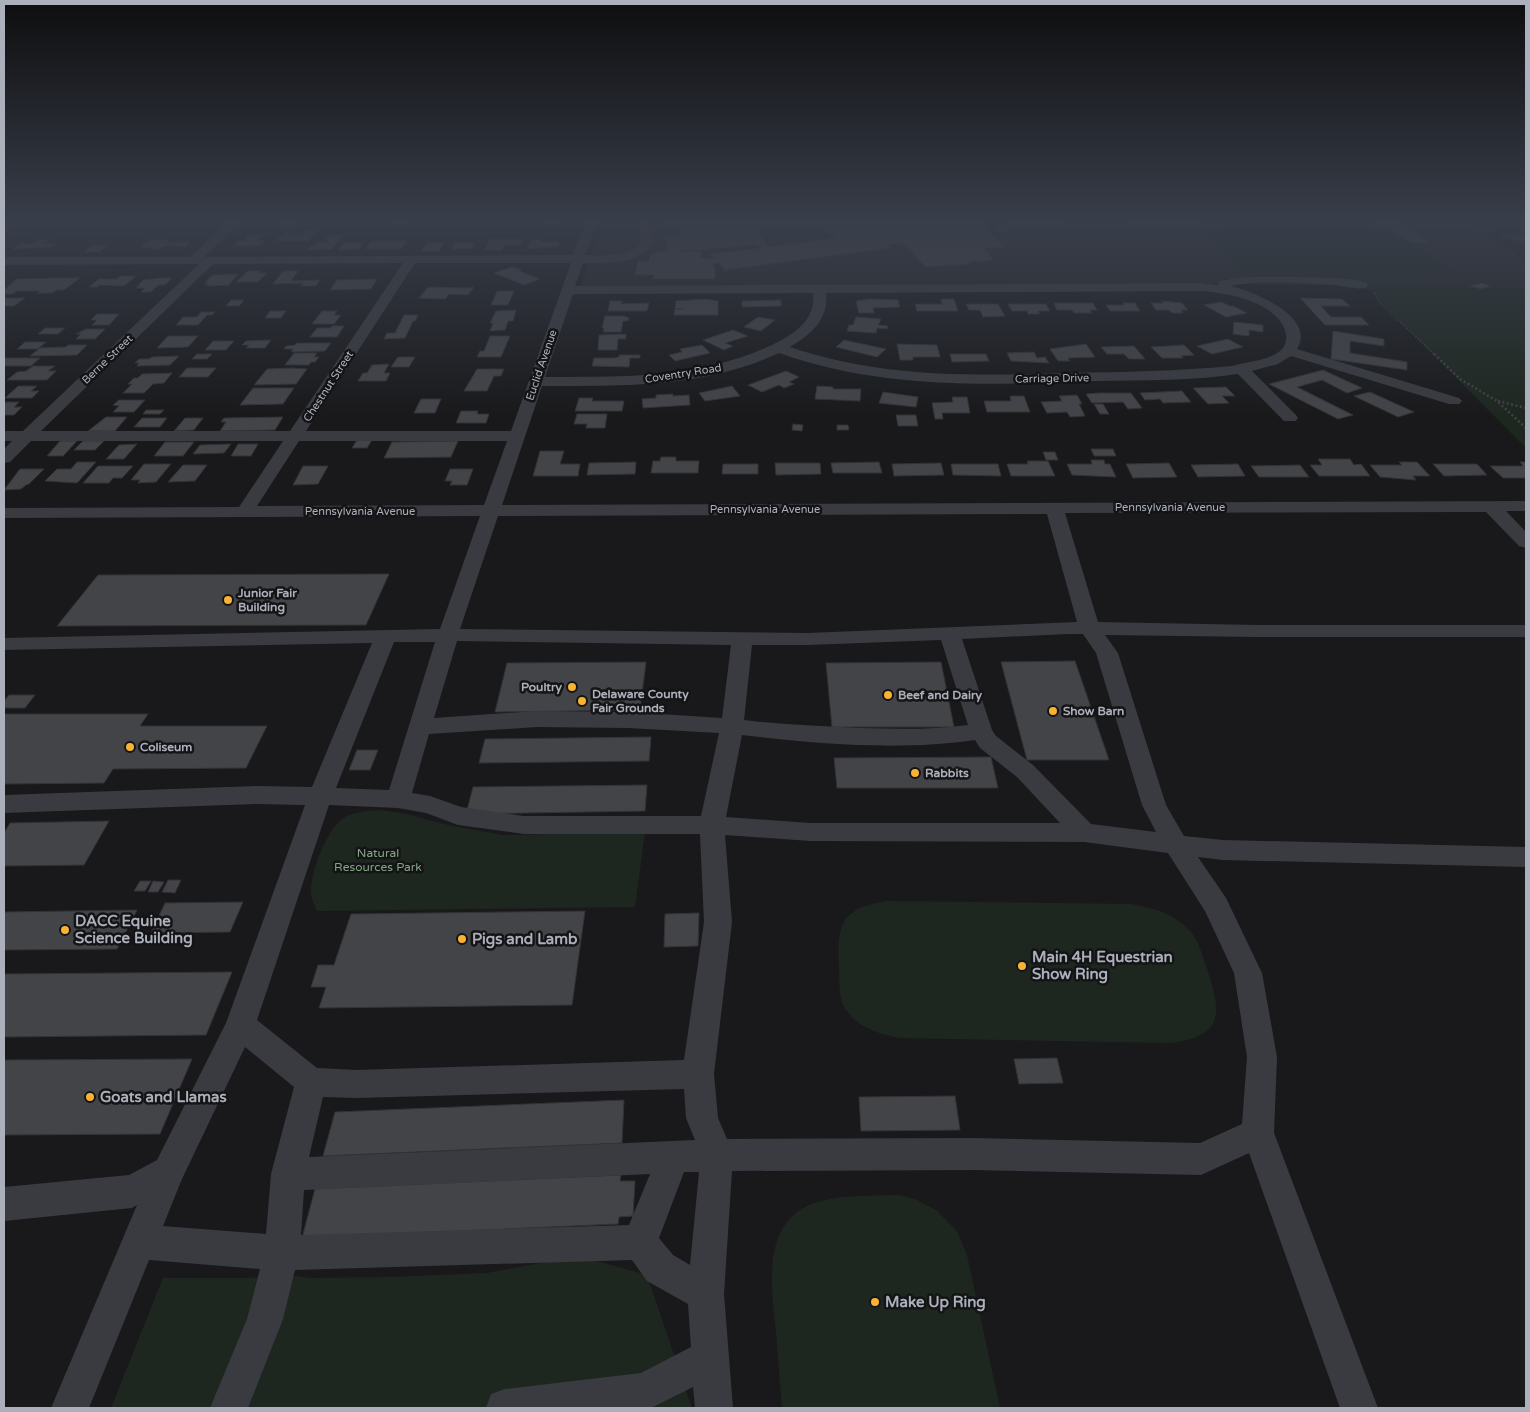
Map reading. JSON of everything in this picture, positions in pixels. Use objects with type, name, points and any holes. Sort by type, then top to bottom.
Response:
[{"type":"street","name":"Berne Street","points":[[4,458],[184,285]]},
{"type":"street","name":"Chestnut Street","points":[[244,512],[395,285]]},
{"type":"street","name":"Euclid Avenue","points":[[398,799],[448,635],[569,285]]},
{"type":"street","points":[[1210,287],[1219,285]]},
{"type":"street","points":[[567,290],[1210,287],[1238,292],[1258,299],[1276,310],[1295,334],[1295,341],[1289,352],[1454,401]]},
{"type":"street","name":"Coventry Road","points":[[535,382],[629,381],[668,378],[732,366],[778,348],[802,333],[814,320],[819,309],[819,288]]},
{"type":"street","name":"Carriage Drive","points":[[778,348],[826,364],[853,370],[932,378],[1078,378],[1240,368],[1272,361],[1289,352]]},
{"type":"street","points":[[1240,368],[1290,418]]},
{"type":"street","points":[[4,436],[516,436]]},
{"type":"street","points":[[1491,506],[1526,542]]},
{"type":"street","name":"Pennsylvania Avenue","points":[[4,512],[1526,506]]},
{"type":"street","points":[[1054,508],[1089,628],[1107,652],[1154,805],[1174,843],[1216,906],[1248,973],[1262,1056],[1258,1133],[1359,1408]]},
{"type":"street","points":[[4,644],[448,635],[808,639],[1089,628],[1526,631]]},
{"type":"street","points":[[950,634],[982,731],[988,742],[1025,771],[1084,833]]},
{"type":"street","points":[[70,1408],[169,1172],[240,1025],[320,796],[370,678],[385,637]]},
{"type":"street","points":[[714,1408],[706,1294],[717,1155],[702,1118],[698,1074],[718,922],[712,825],[732,726],[742,638]]},
{"type":"street","points":[[420,727],[537,719],[628,720],[732,726],[788,733],[895,737],[947,736],[982,731]]},
{"type":"street","points":[[4,804],[256,795],[320,796],[398,799],[430,806],[458,816],[524,825],[712,825],[810,832],[1084,833],[1222,850],[1526,857]]},
{"type":"street","points":[[240,1025],[311,1082],[357,1084],[698,1074]]},
{"type":"street","points":[[229,1408],[265,1319],[282,1253],[288,1174],[311,1082]]},
{"type":"street","points":[[288,1174],[717,1155],[974,1154],[1201,1159],[1258,1133]]},
{"type":"street","points":[[640,1242],[673,1157]]},
{"type":"street","points":[[4,1204],[132,1191],[169,1172]]},
{"type":"street","points":[[139,1242],[282,1253],[640,1242]]},
{"type":"street","points":[[640,1242],[660,1268],[706,1294]]},
{"type":"street","points":[[505,1408],[644,1392],[710,1357]]},
{"type":"path","points":[[1362,285],[1376,294],[1379,302],[1460,379],[1497,401],[1526,428]]},
{"type":"path","points":[[1497,401],[1526,408]]},
{"type":"shaded area","points":[[581,285],[811,285],[581,286]]},
{"type":"shaded area","points":[[1306,285],[1526,285],[1526,289]]},
{"type":"green space","points":[[1365,286],[1526,289],[1526,448]]},
{"type":"green space","name":"Natural Resources Park","points":[[381,810],[503,835],[645,832],[635,907],[317,911],[312,900],[311,884],[317,862],[333,829],[340,821],[351,814]]},
{"type":"green space","name":"Main 4H Equestrian Show Ring","points":[[887,901],[1131,904],[1163,912],[1184,925],[1198,944],[1215,998],[1216,1010],[1214,1020],[1210,1028],[1201,1035],[1171,1043],[900,1038],[877,1032],[856,1021],[841,1000],[839,942],[844,922],[850,914],[871,904]]},
{"type":"green space","name":"Make Up Ring","points":[[898,1195],[915,1199],[936,1210],[957,1231],[967,1255],[1000,1408],[782,1408],[772,1278],[777,1242],[784,1227],[795,1214],[812,1204],[822,1201],[854,1196]]},
{"type":"green space","points":[[579,1256],[647,1275],[692,1408],[111,1408],[163,1278],[248,1278],[286,1275],[311,1278],[390,1277],[487,1273]]},
{"type":"building","points":[[10,285],[71,285],[64,290],[56,290],[53,293],[17,291],[13,294],[4,294],[4,290]]},
{"type":"building","points":[[92,285],[125,285],[100,285],[89,287]]},
{"type":"building","points":[[139,285],[165,285],[158,285],[151,292],[141,292],[145,288],[136,288]]},
{"type":"building","points":[[302,285],[317,285],[316,286],[301,286]]},
{"type":"building","points":[[334,285],[373,285],[371,289],[330,290]]},
{"type":"building","points":[[1487,285],[1491,286],[1481,289],[1470,286]]},
{"type":"building","points":[[428,287],[474,287],[468,295],[449,294],[445,299],[419,298]]},
{"type":"building","points":[[497,291],[514,291],[508,305],[491,305]]},
{"type":"building","points":[[4,298],[25,298],[14,306],[4,306]]},
{"type":"building","points":[[1300,298],[1342,299],[1350,306],[1321,306],[1331,317],[1361,317],[1369,325],[1325,325]]},
{"type":"building","points":[[705,299],[718,301],[718,315],[674,315],[675,309],[683,309],[675,308],[676,301]]},
{"type":"building","points":[[869,299],[898,300],[900,307],[873,308],[874,313],[859,313],[856,301]]},
{"type":"building","points":[[941,299],[954,299],[958,311],[917,311],[915,304],[942,304]]},
{"type":"building","points":[[231,300],[244,300],[239,306],[226,306]]},
{"type":"building","points":[[781,300],[781,306],[742,307],[742,301]]},
{"type":"building","points":[[610,301],[622,301],[621,304],[649,303],[647,311],[608,311]]},
{"type":"building","points":[[1162,301],[1182,303],[1188,310],[1181,310],[1183,313],[1172,313],[1169,310],[1156,310],[1151,303],[1164,303]]},
{"type":"building","points":[[1221,302],[1247,313],[1226,317],[1204,305]]},
{"type":"building","points":[[1054,303],[1093,303],[1097,310],[1090,310],[1092,313],[1074,313],[1072,310],[1057,310]]},
{"type":"building","points":[[1123,303],[1135,303],[1140,311],[1110,311],[1106,305],[1124,305]]},
{"type":"building","points":[[966,304],[998,304],[1005,316],[983,317],[980,310],[969,310]]},
{"type":"building","points":[[1008,304],[1046,304],[1050,311],[1038,311],[1040,314],[1028,314],[1027,311],[1012,311]]},
{"type":"building","points":[[516,310],[513,321],[508,321],[505,330],[490,331],[493,323],[490,323],[496,311]]},
{"type":"building","points":[[270,311],[286,311],[281,318],[265,318]]},
{"type":"building","points":[[322,311],[337,311],[334,315],[341,315],[334,324],[312,324]]},
{"type":"building","points":[[201,312],[215,312],[212,315],[207,315],[198,325],[176,325],[183,317],[197,317]]},
{"type":"building","points":[[97,314],[119,314],[109,325],[92,325],[97,320],[91,320]]},
{"type":"building","points":[[404,315],[418,315],[405,338],[384,339],[387,333],[395,333]]},
{"type":"building","points":[[605,316],[624,316],[629,318],[628,321],[623,321],[621,332],[603,332]]},
{"type":"building","points":[[758,317],[775,320],[761,331],[744,327]]},
{"type":"building","points":[[856,317],[881,319],[878,325],[888,326],[887,329],[877,328],[876,333],[847,331],[849,325],[853,325]]},
{"type":"building","points":[[1234,322],[1263,325],[1263,332],[1249,330],[1249,336],[1233,334]]},
{"type":"building","points":[[332,326],[344,326],[337,337],[310,337],[317,328],[331,328]]},
{"type":"building","points":[[45,328],[65,328],[58,334],[38,334]]},
{"type":"building","points":[[86,329],[105,329],[95,339],[76,339],[81,334],[76,334]]},
{"type":"building","points":[[733,330],[748,336],[725,343],[733,346],[724,350],[703,340]]},
{"type":"building","points":[[1333,331],[1384,339],[1384,346],[1350,341],[1350,353],[1407,362],[1407,370],[1331,359]]},
{"type":"building","points":[[626,334],[626,339],[618,339],[617,350],[598,350],[599,335]]},
{"type":"building","points":[[168,336],[198,336],[188,347],[157,348]]},
{"type":"building","points":[[490,336],[510,336],[501,357],[477,357],[480,351],[484,351]]},
{"type":"building","points":[[1228,339],[1243,347],[1212,354],[1197,346]]},
{"type":"building","points":[[271,340],[265,348],[246,348],[249,345],[242,345],[246,341]]},
{"type":"building","points":[[844,340],[886,349],[877,357],[836,347]]},
{"type":"building","points":[[213,341],[234,341],[226,350],[205,350]]},
{"type":"building","points":[[25,342],[46,342],[38,349],[17,349]]},
{"type":"building","points":[[297,343],[331,343],[325,351],[291,352],[293,349],[284,349],[286,346]]},
{"type":"building","points":[[897,344],[937,345],[940,357],[913,357],[913,360],[900,360]]},
{"type":"building","points":[[1086,344],[1095,357],[1068,358],[1070,361],[1058,361],[1050,349]]},
{"type":"building","points":[[68,345],[87,345],[77,355],[30,356],[40,348],[66,347]]},
{"type":"building","points":[[702,345],[710,353],[675,361],[669,355],[682,352],[680,349]]},
{"type":"building","points":[[1184,345],[1194,355],[1181,356],[1183,358],[1162,358],[1151,347]]},
{"type":"building","points":[[1134,346],[1145,359],[1129,359],[1124,354],[1107,354],[1101,347]]},
{"type":"building","points":[[1034,352],[1037,358],[1045,357],[1049,363],[1011,361],[1007,353]]},
{"type":"building","points":[[294,353],[317,353],[314,357],[319,357],[309,365],[285,365]]},
{"type":"building","points":[[197,354],[212,354],[207,359],[192,359]]},
{"type":"building","points":[[950,354],[986,354],[989,361],[952,362]]},
{"type":"building","points":[[619,355],[640,355],[640,358],[630,358],[629,367],[592,366],[594,358],[614,358],[619,357]]},
{"type":"building","points":[[179,356],[170,365],[137,366],[139,363],[135,363],[139,359]]},
{"type":"building","points":[[398,357],[415,357],[409,367],[391,367]]},
{"type":"building","points":[[4,358],[40,358],[31,366],[4,366]]},
{"type":"building","points":[[389,364],[384,373],[390,373],[386,381],[358,381],[363,373],[367,373],[372,365]]},
{"type":"building","points":[[33,366],[55,366],[48,371],[56,371],[47,380],[7,380],[17,372],[26,371]]},
{"type":"building","points":[[187,368],[216,368],[208,377],[179,377]]},
{"type":"building","points":[[267,369],[307,369],[296,384],[254,385]]},
{"type":"building","points":[[477,369],[504,369],[501,376],[494,376],[487,391],[464,391]]},
{"type":"building","points":[[1323,370],[1362,388],[1347,393],[1322,380],[1297,387],[1353,415],[1338,419],[1269,384]]},
{"type":"building","points":[[786,371],[799,377],[789,382],[794,384],[784,388],[779,385],[762,392],[748,385]]},
{"type":"building","points":[[172,373],[164,383],[153,384],[144,393],[123,393],[132,384],[128,384],[134,378],[138,378],[142,374]]},
{"type":"building","points":[[18,386],[37,386],[31,391],[39,391],[32,398],[5,398]]},
{"type":"building","points":[[732,386],[740,396],[705,401],[699,393]]},
{"type":"building","points":[[817,386],[833,387],[833,389],[861,389],[860,401],[815,399]]},
{"type":"building","points":[[1226,387],[1235,396],[1222,396],[1229,403],[1208,404],[1193,388]]},
{"type":"building","points":[[253,388],[294,388],[283,404],[240,405]]},
{"type":"building","points":[[1182,391],[1191,402],[1163,403],[1160,399],[1145,400],[1140,393]]},
{"type":"building","points":[[883,392],[918,397],[916,407],[879,403]]},
{"type":"building","points":[[1370,392],[1414,412],[1398,417],[1354,396]]},
{"type":"building","points":[[1131,393],[1142,408],[1128,409],[1123,402],[1092,403],[1086,394]]},
{"type":"building","points":[[673,394],[673,396],[689,395],[690,405],[643,408],[642,399],[656,398],[656,395]]},
{"type":"building","points":[[1077,395],[1085,416],[1070,417],[1067,412],[1047,413],[1041,402],[1062,401],[1059,396]]},
{"type":"building","points":[[1010,396],[1024,396],[1030,412],[987,412],[984,401],[1011,401]]},
{"type":"building","points":[[952,397],[967,397],[970,413],[942,413],[943,419],[935,419],[932,403],[953,402]]},
{"type":"building","points":[[579,398],[593,398],[592,401],[624,401],[622,411],[575,411]]},
{"type":"building","points":[[421,399],[441,399],[435,413],[414,413]]},
{"type":"building","points":[[119,400],[145,400],[134,412],[113,412],[119,406],[113,405]]},
{"type":"building","points":[[4,402],[19,402],[14,407],[22,407],[14,415],[4,415]]},
{"type":"building","points":[[1094,404],[1103,404],[1109,414],[1100,414]]},
{"type":"building","points":[[146,410],[164,410],[160,414],[143,414]]},
{"type":"building","points":[[461,411],[478,411],[477,414],[489,414],[486,423],[456,423]]},
{"type":"building","points":[[577,414],[607,414],[605,428],[586,428],[587,424],[574,424]]},
{"type":"building","points":[[896,415],[916,415],[918,426],[898,426]]},
{"type":"building","points":[[106,417],[127,417],[115,431],[88,431]]},
{"type":"building","points":[[283,417],[275,430],[220,431],[226,422],[221,422],[224,418]]},
{"type":"building","points":[[142,418],[167,418],[160,427],[134,427]]},
{"type":"building","points":[[185,418],[203,418],[194,430],[174,431]]},
{"type":"building","points":[[793,424],[803,425],[802,431],[792,430]]},
{"type":"building","points":[[837,425],[848,425],[849,430],[837,430]]},
{"type":"building","points":[[357,440],[372,440],[367,448],[352,448]]},
{"type":"building","points":[[60,441],[77,441],[63,456],[47,456]]},
{"type":"building","points":[[83,441],[104,441],[95,450],[74,450]]},
{"type":"building","points":[[458,441],[451,457],[384,458],[392,442]]},
{"type":"building","points":[[165,442],[194,442],[183,456],[154,456]]},
{"type":"building","points":[[137,444],[124,459],[106,459],[119,445]]},
{"type":"building","points":[[231,444],[224,453],[193,454],[200,445]]},
{"type":"building","points":[[238,444],[258,444],[251,456],[231,456]]},
{"type":"building","points":[[1091,449],[1113,449],[1116,456],[1094,456]]},
{"type":"building","points":[[540,451],[564,451],[560,464],[580,464],[578,476],[533,476]]},
{"type":"building","points":[[1043,452],[1055,452],[1058,460],[1046,460]]},
{"type":"building","points":[[661,457],[676,457],[676,461],[699,461],[698,473],[651,473],[653,461],[660,461]]},
{"type":"building","points":[[1318,459],[1350,459],[1354,465],[1361,464],[1370,476],[1319,476],[1310,465],[1322,465]]},
{"type":"building","points":[[1091,460],[1104,460],[1105,464],[1110,464],[1116,477],[1072,475],[1067,464],[1092,464]]},
{"type":"building","points":[[1027,461],[1048,461],[1055,476],[1011,476],[1007,464],[1028,464]]},
{"type":"building","points":[[77,462],[96,462],[77,483],[45,481],[57,469],[71,469]]},
{"type":"building","points":[[636,462],[635,474],[587,475],[589,463]]},
{"type":"building","points":[[879,462],[882,473],[833,473],[831,463]]},
{"type":"building","points":[[1399,462],[1417,462],[1430,476],[1413,476],[1416,480],[1380,477],[1370,465],[1402,465]]},
{"type":"building","points":[[1520,462],[1526,462],[1526,478],[1503,478],[1490,466],[1523,466]]},
{"type":"building","points":[[775,463],[820,463],[821,474],[776,475]]},
{"type":"building","points":[[941,463],[944,475],[894,476],[892,464]]},
{"type":"building","points":[[1169,463],[1177,477],[1133,478],[1126,464]]},
{"type":"building","points":[[144,464],[171,464],[156,482],[138,483],[140,480],[131,480]]},
{"type":"building","points":[[723,464],[758,464],[758,474],[722,474]]},
{"type":"building","points":[[951,464],[998,464],[1001,476],[953,475]]},
{"type":"building","points":[[1238,464],[1245,476],[1198,477],[1191,465]]},
{"type":"building","points":[[1433,464],[1477,464],[1487,475],[1444,476]]},
{"type":"building","points":[[183,465],[207,465],[195,481],[168,482]]},
{"type":"building","points":[[1300,465],[1309,477],[1259,477],[1251,466]]},
{"type":"building","points":[[98,466],[133,466],[122,478],[113,478],[109,483],[83,483]]},
{"type":"building","points":[[303,466],[328,466],[318,484],[293,485]]},
{"type":"building","points":[[20,469],[44,469],[21,489],[4,490]]},
{"type":"building","points":[[450,469],[473,469],[467,485],[450,485],[452,481],[445,481]]},
{"type":"building","name":"Junior Fair Building","points":[[389,574],[366,625],[57,626],[98,575]]},
{"type":"building","name":"Show Barn","points":[[1075,661],[1109,760],[1027,760],[1001,662]]},
{"type":"building","name":"Poultry","points":[[646,662],[640,710],[495,712],[507,663]]},
{"type":"building","name":"Beef and Dairy","points":[[941,662],[954,727],[832,727],[826,663]]},
{"type":"building","points":[[9,695],[35,695],[25,708],[4,708],[4,701]]},
{"type":"building","name":"Coliseum","points":[[4,714],[148,714],[140,726],[267,726],[246,768],[113,769],[104,783],[4,784]]},
{"type":"building","points":[[651,737],[649,761],[479,763],[485,739]]},
{"type":"building","points":[[357,750],[378,750],[370,770],[349,770]]},
{"type":"building","name":"Rabbits","points":[[991,757],[998,788],[837,788],[834,758]]},
{"type":"building","points":[[647,785],[645,811],[466,814],[473,787]]},
{"type":"building","points":[[109,821],[84,865],[4,866],[4,833],[10,823]]},
{"type":"building","points":[[168,880],[181,880],[175,893],[162,892]]},
{"type":"building","points":[[140,881],[151,881],[145,891],[134,891]]},
{"type":"building","points":[[153,881],[164,882],[158,892],[148,892]]},
{"type":"building","points":[[243,902],[230,932],[151,933],[165,903]]},
{"type":"building","name":"DACC Equine Science Building","points":[[137,910],[117,949],[4,950],[4,912]]},
{"type":"building","name":"Pigs and Lamb","points":[[585,911],[572,1005],[319,1008],[326,987],[311,987],[318,965],[334,965],[351,914]]},
{"type":"building","points":[[699,913],[698,946],[664,947],[665,914]]},
{"type":"building","points":[[232,972],[206,1035],[4,1037],[4,974]]},
{"type":"building","points":[[1057,1058],[1063,1083],[1019,1084],[1014,1059]]},
{"type":"building","name":"Goats and Llamas","points":[[192,1059],[160,1134],[4,1135],[4,1060]]},
{"type":"building","points":[[955,1096],[960,1130],[861,1131],[859,1097]]},
{"type":"building","points":[[624,1100],[622,1143],[323,1156],[335,1112]]},
{"type":"building","points":[[621,1175],[620,1181],[635,1181],[633,1216],[619,1217],[618,1224],[302,1238],[315,1189]]},
{"type":"place","name":"Junior Fair Building","points":[[228,600]]},
{"type":"place","name":"Poultry","points":[[572,687]]},
{"type":"place","name":"Beef and Dairy","points":[[888,695]]},
{"type":"place","name":"Delaware County Fair Grounds","points":[[582,701]]},
{"type":"place","name":"Show Barn","points":[[1053,711]]},
{"type":"place","name":"Coliseum","points":[[130,747]]},
{"type":"place","name":"Rabbits","points":[[915,773]]},
{"type":"place","name":"DACC Equine Science Building","points":[[65,930]]},
{"type":"place","name":"Pigs and Lamb","points":[[462,939]]},
{"type":"place","name":"Main 4H Equestrian Show Ring","points":[[1022,966]]},
{"type":"place","name":"Goats and Llamas","points":[[90,1097]]},
{"type":"place","name":"Make Up Ring","points":[[875,1302]]}]
